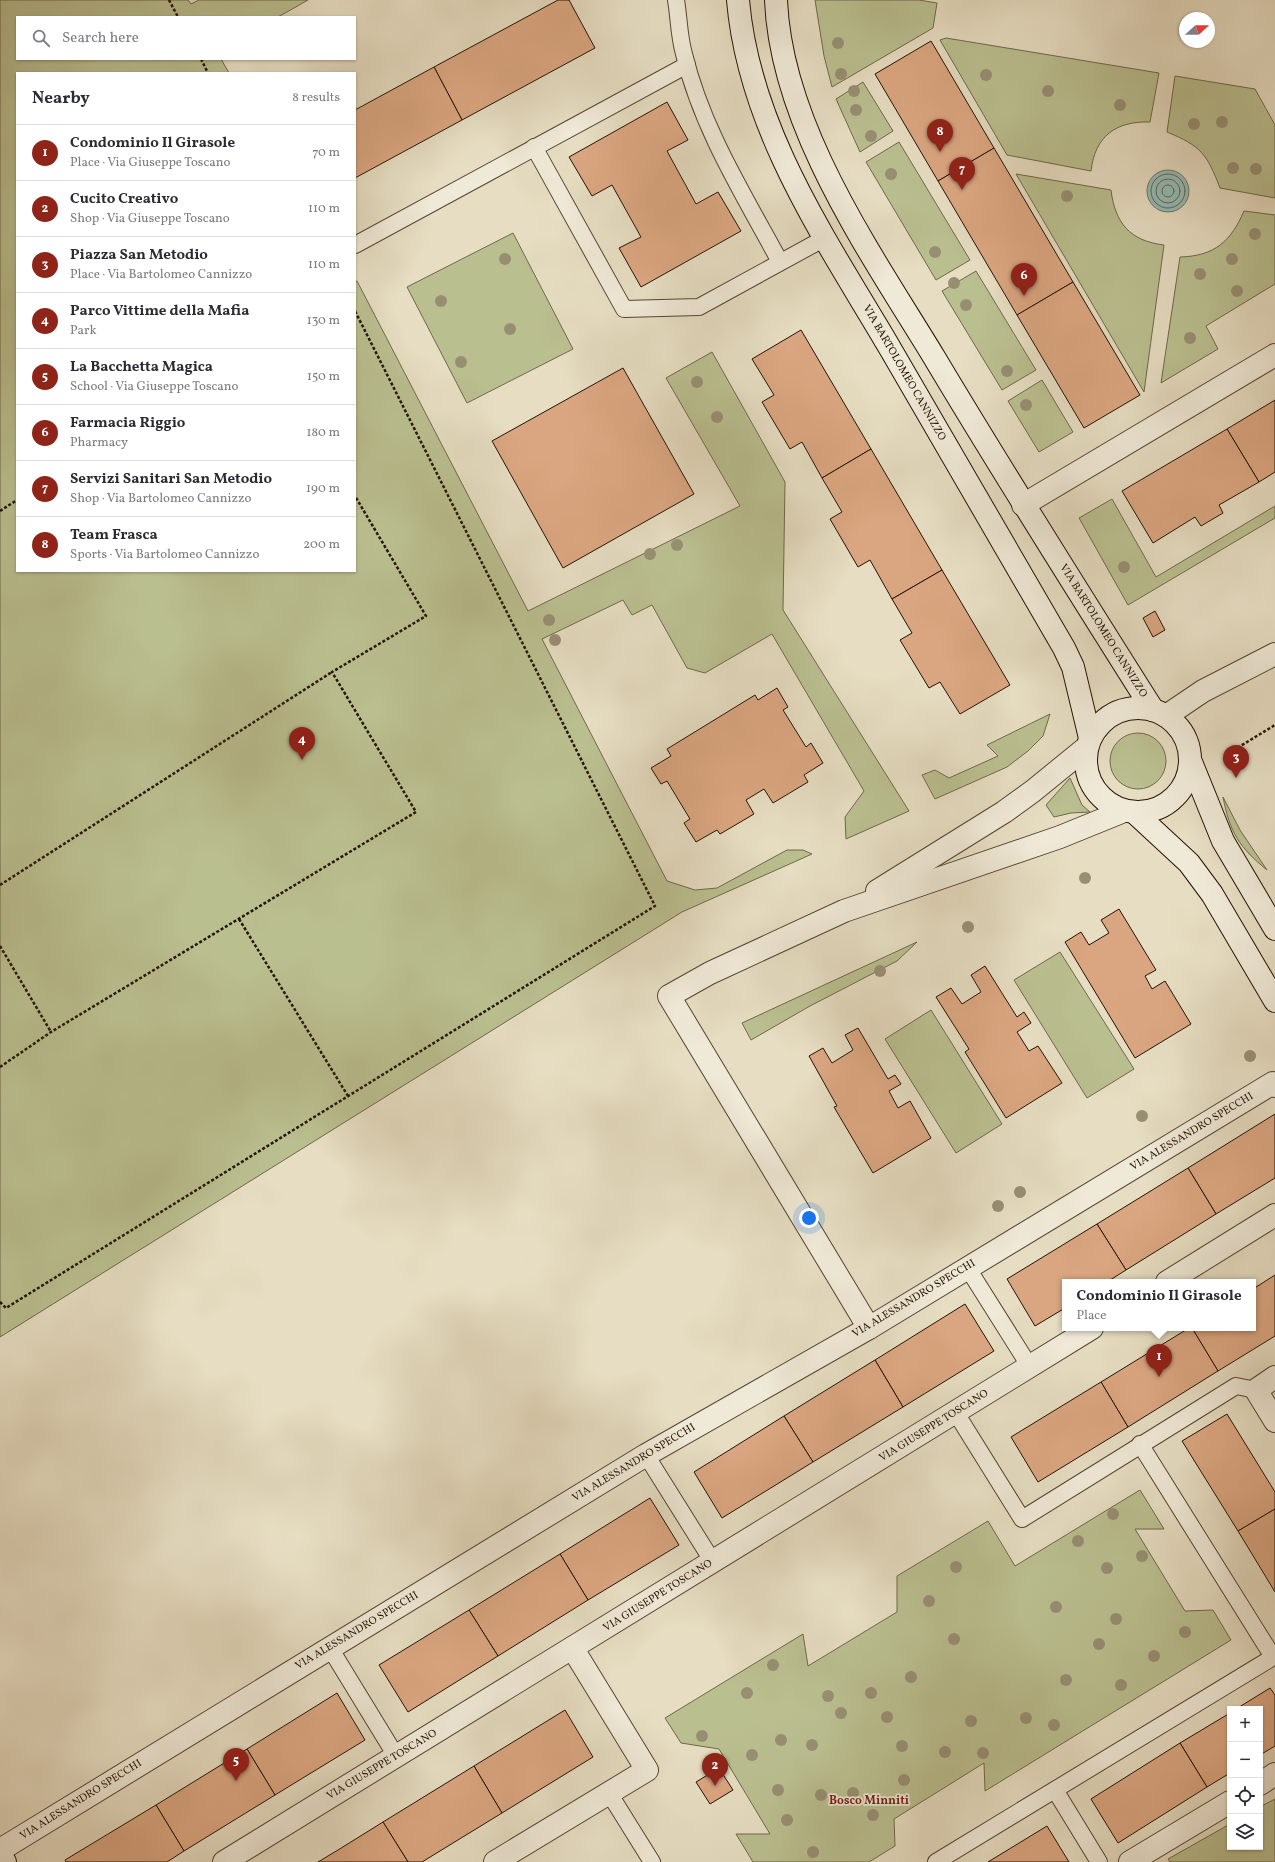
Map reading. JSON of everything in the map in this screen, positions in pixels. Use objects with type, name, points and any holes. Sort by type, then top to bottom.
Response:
[{"type":"street","name":"VIA BARTOLOMEO CANNIZZO","points":[[738,0],[749,68],[770,132],[825,238],[1064,648],[1073,667],[1089,742]]},
{"type":"street","name":"VIA BARTOLOMEO CANNIZZO","points":[[776,0],[776,15],[787,70],[808,133],[831,182],[858,232],[1023,505],[1160,713]]},
{"type":"street","points":[[1023,505],[1275,356]]},
{"type":"street","points":[[1160,713],[1275,654]]},
{"type":"street","points":[[844,911],[1004,812],[1033,791],[1089,742],[1099,725],[1110,715],[1124,709],[1138,707],[1160,713],[1180,728],[1189,746],[1191,762],[1223,841],[1275,929]]},
{"type":"street","points":[[1089,742],[1085,763],[1089,779],[1094,789],[1109,805],[1129,812],[1189,863],[1212,894],[1275,1001]]},
{"type":"street","points":[[869,1328],[669,996],[710,972],[844,911],[1129,812],[1151,812],[1167,805],[1179,794],[1187,779],[1191,762]]},
{"type":"street","name":"VIA ALESSANDRO SPECCHI","points":[[0,1852],[646,1455],[869,1328],[967,1267],[1274,1085]]},
{"type":"street","points":[[1172,1279],[1275,1215]]},
{"type":"street","name":"VIA GIUSEPPE TOSCANO","points":[[224,1862],[573,1649],[1087,1331]]},
{"type":"street","points":[[1275,1377],[1256,1390],[1275,1421]]},
{"type":"street","points":[[495,1862],[647,1770],[573,1649]]},
{"type":"street","points":[[1263,1782],[1275,1774]]},
{"type":"street","points":[[1130,1862],[1227,1804]]},
{"type":"street","points":[[0,1852],[5,1862]]},
{"type":"lane","points":[[676,0],[683,52],[694,88],[716,144],[780,262]]},
{"type":"lane","points":[[356,244],[687,65]]},
{"type":"lane","points":[[534,147],[624,309],[699,307],[825,238]]},
{"type":"lane","points":[[967,1267],[1030,1367]]},
{"type":"lane","points":[[956,1413],[1022,1519],[1140,1444],[1236,1386],[1256,1390]]},
{"type":"lane","points":[[936,1862],[1274,1657],[1140,1444]]},
{"type":"lane","points":[[646,1455],[713,1562]]},
{"type":"lane","points":[[330,1648],[396,1756]]},
{"type":"lane","points":[[1055,1790],[1099,1862]]},
{"type":"lane","points":[[608,1793],[652,1862]]},
{"type":"path","points":[[169,0],[177,16]]},
{"type":"path","points":[[202,60],[208,72]]},
{"type":"path","points":[[0,1302],[6,1308],[655,906],[356,313]]},
{"type":"path","points":[[0,885],[332,672],[426,616],[356,498]]},
{"type":"path","points":[[0,511],[16,501]]},
{"type":"path","points":[[0,1067],[51,1032],[416,812],[332,672]]},
{"type":"path","points":[[1225,763],[1224,756],[1275,725]]},
{"type":"path","points":[[239,919],[348,1096]]},
{"type":"path","points":[[0,946],[51,1032]]},
{"type":"green space","points":[[0,0],[188,0],[191,4],[199,0],[308,0],[280,16],[16,16],[16,60],[222,60],[228,72],[16,72],[16,572],[356,572],[357,281],[528,611],[740,506],[666,378],[712,352],[785,482],[783,610],[909,811],[846,839],[845,817],[864,791],[772,634],[705,673],[687,668],[652,605],[632,615],[623,600],[542,639],[667,881],[695,890],[717,888],[787,850],[803,850],[812,854],[682,912],[0,1337]]},
{"type":"green space","points":[[815,0],[919,0],[937,3],[933,28],[832,87],[824,56]]},
{"type":"green space","points":[[946,38],[1159,73],[1150,122],[1127,124],[1109,133],[1097,148],[1091,171],[1007,155],[940,40]]},
{"type":"green space","points":[[1175,76],[1255,89],[1275,125],[1275,198],[1220,188],[1211,167],[1201,152],[1188,142],[1167,132]]},
{"type":"green space","points":[[863,82],[893,131],[860,152],[836,99]]},
{"type":"green space","points":[[899,142],[970,260],[936,280],[866,162]]},
{"type":"green space","points":[[1016,174],[1111,190],[1116,212],[1126,228],[1133,235],[1152,243],[1164,245],[1144,392]]},
{"type":"green space","points":[[1244,211],[1275,215],[1275,284],[1206,326],[1218,349],[1161,383],[1180,257],[1203,254],[1220,245],[1233,231]]},
{"type":"green space","points":[[513,233],[573,349],[467,403],[407,287]]},
{"type":"green space","points":[[976,271],[1036,370],[1002,390],[942,291]]},
{"type":"green space","points":[[1042,380],[1073,432],[1039,452],[1008,401]]},
{"type":"green space","points":[[1112,499],[1156,577],[1275,506],[1275,518],[1128,605],[1079,518]]},
{"type":"green space","points":[[1050,714],[1043,736],[1028,751],[1007,767],[935,799],[922,775],[935,770],[949,778],[998,756],[987,745]]},
{"type":"green space","points":[[1132,733],[1144,733],[1154,737],[1162,745],[1166,755],[1166,767],[1162,777],[1154,785],[1144,789],[1132,789],[1122,785],[1114,777],[1110,767],[1110,755],[1114,745],[1122,737]]},
{"type":"green space","points":[[1070,778],[1082,805],[1090,812],[1071,813],[1054,817],[1046,805]]},
{"type":"green space","points":[[1223,797],[1240,830],[1267,870],[1249,854],[1237,838],[1229,820]]},
{"type":"green space","points":[[917,942],[897,961],[810,1006],[751,1040],[742,1023]]},
{"type":"green space","points":[[1060,952],[1134,1069],[1087,1098],[1014,980]]},
{"type":"green space","points":[[931,1010],[1002,1124],[956,1153],[885,1039]]},
{"type":"green space","points":[[1140,1490],[1164,1529],[1135,1529],[1185,1611],[1213,1610],[1231,1640],[985,1791],[984,1763],[894,1819],[895,1846],[869,1862],[753,1862],[736,1834],[770,1834],[719,1749],[681,1743],[665,1718],[803,1634],[808,1666],[897,1612],[897,1576],[988,1521],[1015,1566]]},
{"type":"green space","points":[[1275,1799],[1275,1862],[1170,1862],[1168,1859],[1227,1826],[1227,1850],[1263,1850],[1263,1805]]},
{"type":"water","points":[[1164,170],[1172,170],[1180,173],[1186,179],[1189,191],[1186,203],[1180,209],[1172,212],[1164,212],[1156,209],[1150,203],[1147,195],[1147,187],[1150,179],[1156,173]]},
{"type":"building","points":[[558,0],[569,0],[595,48],[462,120],[434,67]]},
{"type":"building","points":[[931,41],[994,148],[938,181],[875,74]]},
{"type":"building","points":[[434,67],[462,120],[356,177],[356,109]]},
{"type":"building","points":[[667,102],[688,140],[667,151],[696,204],[718,192],[741,231],[641,287],[619,248],[641,237],[612,185],[592,196],[569,157]]},
{"type":"building","points":[[994,148],[1073,282],[1017,315],[938,181]]},
{"type":"building","points":[[1073,282],[1140,395],[1084,428],[1017,315]]},
{"type":"building","points":[[801,330],[871,449],[822,478],[802,442],[790,449],[762,402],[774,395],[752,359]]},
{"type":"building","points":[[623,368],[694,494],[563,568],[492,441]]},
{"type":"building","points":[[1275,400],[1275,472],[1259,482],[1227,429]]},
{"type":"building","points":[[1227,429],[1259,482],[1219,505],[1223,513],[1201,526],[1195,517],[1153,543],[1122,491]]},
{"type":"building","points":[[871,449],[942,570],[892,599],[870,560],[858,567],[830,519],[842,512],[822,478]]},
{"type":"building","points":[[942,570],[1010,685],[960,714],[940,682],[929,688],[900,640],[912,633],[892,599]]},
{"type":"building","points":[[1155,611],[1165,630],[1153,637],[1143,618]]},
{"type":"building","points":[[777,688],[788,707],[783,710],[806,747],[811,743],[823,763],[804,775],[808,782],[773,803],[764,789],[746,800],[754,814],[720,834],[717,830],[696,842],[684,823],[690,819],[667,781],[661,784],[651,768],[671,756],[667,749],[755,695],[758,700]]},
{"type":"building","points":[[1119,909],[1156,970],[1145,976],[1152,989],[1165,981],[1191,1024],[1135,1058],[1065,942],[1081,932],[1089,945],[1109,933],[1101,920]]},
{"type":"building","points":[[985,966],[1017,1017],[1024,1012],[1031,1023],[1017,1032],[1029,1051],[1038,1046],[1062,1083],[1006,1118],[965,1052],[969,1049],[936,997],[951,988],[962,1004],[981,992],[971,975]]},
{"type":"building","points":[[858,1028],[888,1079],[895,1075],[901,1084],[889,1091],[898,1108],[910,1101],[931,1138],[873,1173],[834,1107],[837,1106],[809,1056],[823,1048],[832,1063],[853,1050],[845,1035]]},
{"type":"building","points":[[1275,1114],[1275,1178],[1216,1214],[1188,1168]]},
{"type":"building","points":[[1188,1168],[1216,1214],[1126,1270],[1097,1224]]},
{"type":"building","points":[[1097,1224],[1126,1270],[1112,1279],[1062,1279],[1062,1310],[1035,1326],[1007,1279]]},
{"type":"building","points":[[1275,1275],[1275,1336],[1218,1371],[1194,1331],[1256,1331],[1256,1287]]},
{"type":"building","points":[[965,1304],[994,1351],[903,1407],[875,1360]]},
{"type":"building","points":[[1184,1331],[1194,1331],[1218,1371],[1128,1427],[1101,1382]]},
{"type":"building","points":[[875,1360],[903,1407],[813,1462],[784,1416]]},
{"type":"building","points":[[1101,1382],[1128,1427],[1038,1482],[1011,1437]]},
{"type":"building","points":[[1227,1414],[1275,1492],[1275,1509],[1238,1531],[1182,1441]]},
{"type":"building","points":[[784,1416],[813,1462],[722,1518],[694,1472]]},
{"type":"building","points":[[650,1498],[679,1545],[588,1600],[560,1554]]},
{"type":"building","points":[[1275,1509],[1275,1592],[1238,1531]]},
{"type":"building","points":[[560,1554],[588,1600],[498,1656],[469,1610]]},
{"type":"building","points":[[469,1610],[498,1656],[408,1712],[379,1665]]},
{"type":"building","points":[[1270,1688],[1275,1695],[1275,1746],[1263,1753],[1263,1706],[1241,1706]]},
{"type":"building","points":[[337,1693],[365,1740],[275,1795],[247,1749]]},
{"type":"building","points":[[565,1710],[593,1757],[502,1813],[474,1766]]},
{"type":"building","points":[[1227,1715],[1227,1775],[1207,1787],[1180,1743]]},
{"type":"building","points":[[1180,1743],[1207,1787],[1118,1843],[1091,1799]]},
{"type":"building","points":[[247,1749],[275,1795],[184,1851],[156,1805]]},
{"type":"building","points":[[474,1766],[502,1813],[422,1862],[408,1862],[383,1822]]},
{"type":"building","points":[[719,1768],[733,1790],[710,1804],[696,1782]]},
{"type":"building","points":[[156,1805],[184,1851],[167,1862],[66,1862],[65,1860]]},
{"type":"building","points":[[383,1822],[408,1862],[318,1862],[338,1850]]},
{"type":"building","points":[[1047,1826],[1069,1862],[988,1862]]},
{"type":"place","name":"Team Frasca","points":[[940,152]]},
{"type":"place","name":"Servizi Sanitari San Metodio","points":[[962,190]]},
{"type":"place","name":"Farmacia Riggio","points":[[1024,296]]},
{"type":"place","name":"Parco Vittime della Mafia","points":[[302,760]]},
{"type":"place","name":"Piazza San Metodio","points":[[1236,778]]},
{"type":"place","name":"Condominio Il Girasole","points":[[1159,1377]]},
{"type":"place","name":"La Bacchetta Magica","points":[[236,1781]]},
{"type":"place","name":"Cucito Creativo","points":[[715,1786]]},
{"type":"district","name":"Bosco Minniti","points":[[869,1801]]}]
